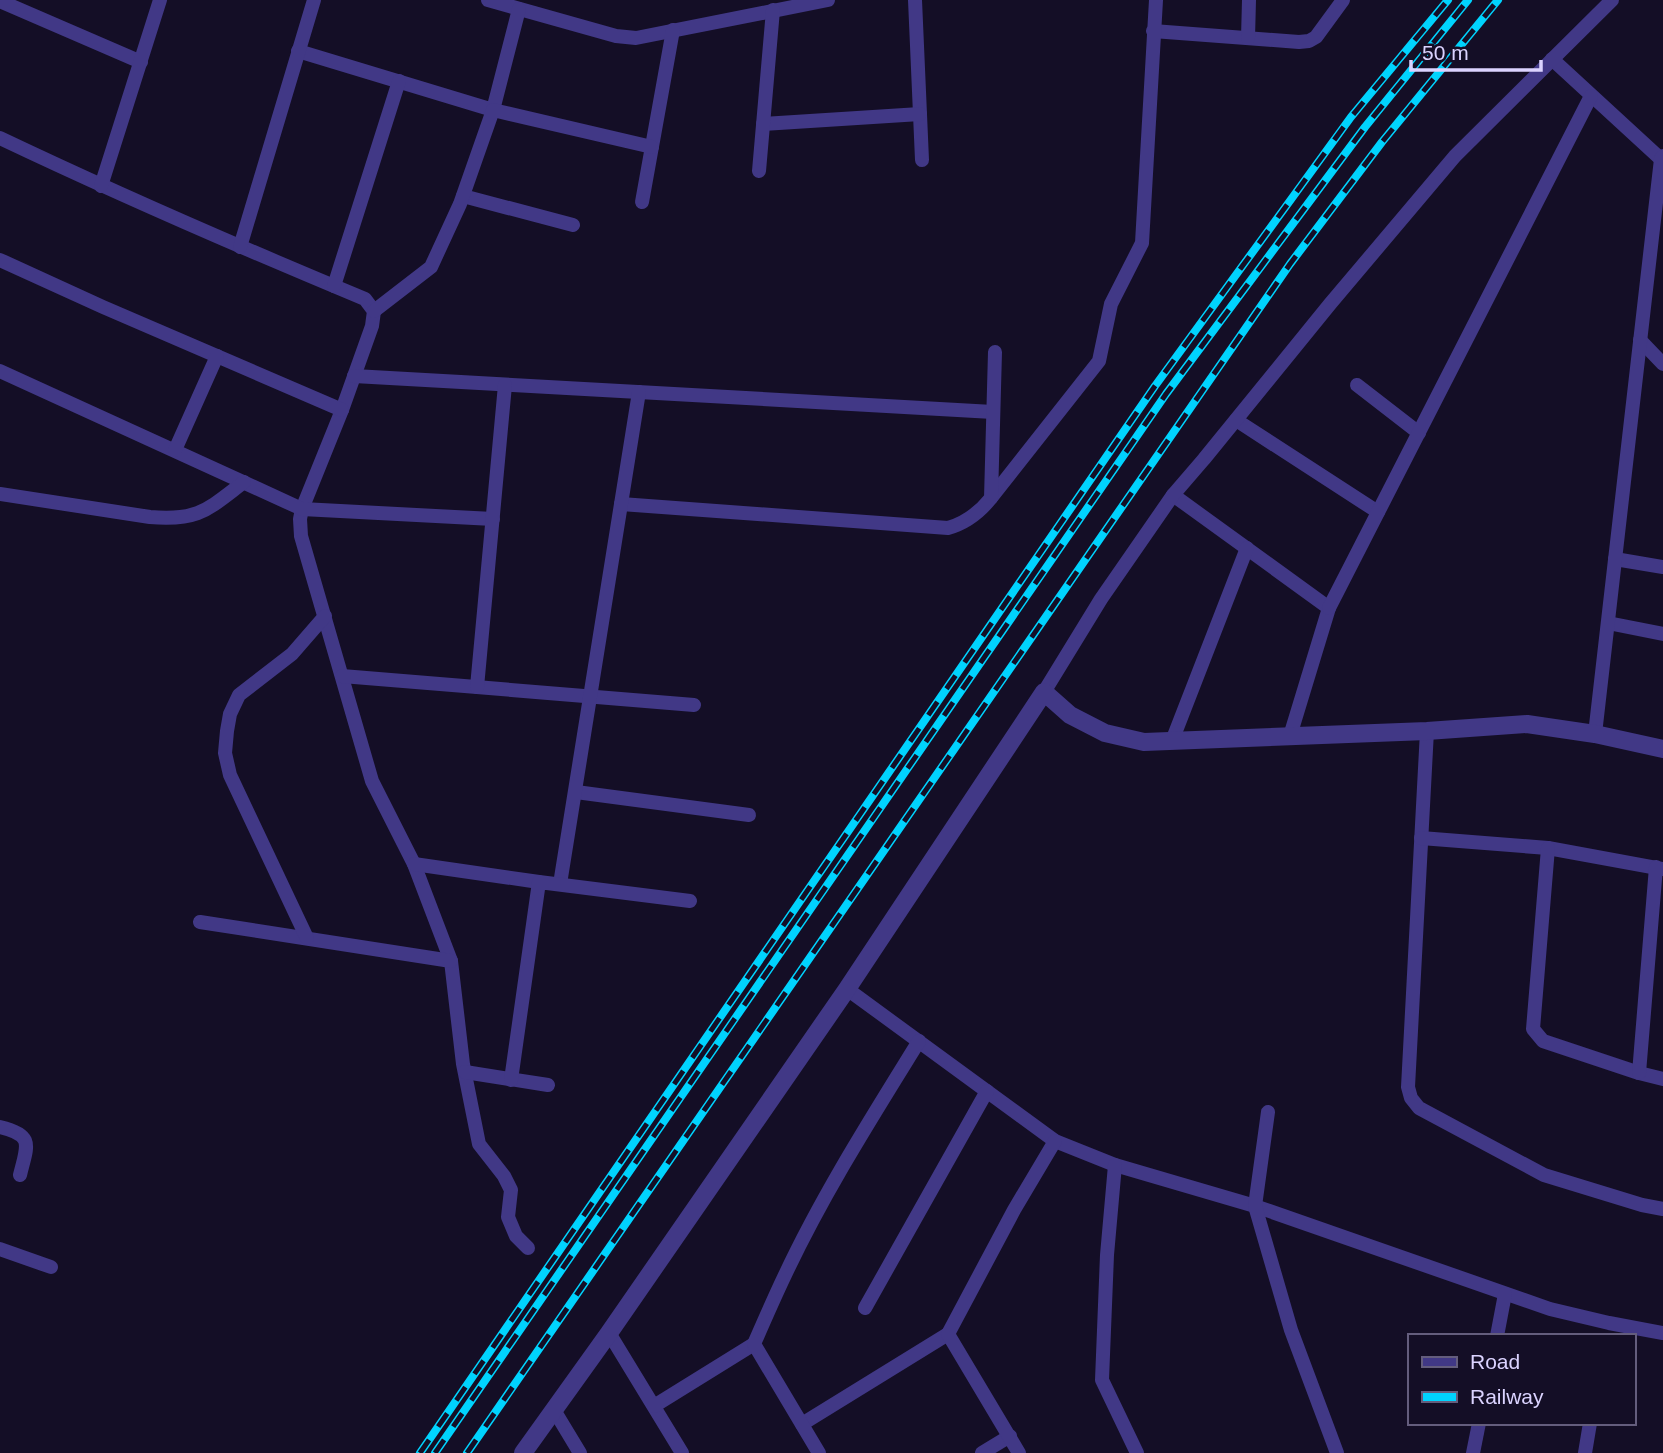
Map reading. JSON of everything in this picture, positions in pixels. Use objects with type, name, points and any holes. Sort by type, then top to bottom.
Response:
[{"type":"street","points":[[101,186],[160,0]]},
{"type":"street","points":[[240,247],[314,0]]},
{"type":"street","points":[[488,0],[616,36],[636,38],[828,0]]},
{"type":"street","points":[[915,0],[922,160]]},
{"type":"street","points":[[621,504],[948,528],[959,525],[981,510],[1099,361],[1111,304],[1142,243],[1156,0]]},
{"type":"street","points":[[1248,38],[1250,0]]},
{"type":"street","points":[[1153,31],[1309,41],[1316,37],[1343,0]]},
{"type":"street","points":[[523,1453],[847,989],[1044,692],[1101,599],[1173,495],[1455,156],[1612,0]]},
{"type":"street","points":[[0,1],[141,62]]},
{"type":"street","points":[[374,312],[431,267],[463,196],[493,110],[519,9]]},
{"type":"street","points":[[760,171],[773,10]]},
{"type":"street","points":[[642,202],[673,30]]},
{"type":"street","points":[[298,51],[493,110],[652,146]]},
{"type":"street","points":[[1552,59],[1662,159],[1595,734]]},
{"type":"street","points":[[334,286],[399,81]]},
{"type":"street","points":[[1290,736],[1329,608],[1591,96]]},
{"type":"street","points":[[763,124],[920,114]]},
{"type":"street","points":[[0,138],[101,186],[365,299],[374,312],[372,327],[342,410],[302,509],[302,536],[372,781],[414,864],[451,961],[465,1072],[479,1144],[504,1175],[511,1190],[508,1217],[516,1236],[528,1248]]},
{"type":"street","points":[[463,196],[573,225]]},
{"type":"street","points":[[0,260],[342,410]]},
{"type":"street","points":[[1640,340],[1663,364]]},
{"type":"street","points":[[991,498],[995,352]]},
{"type":"street","points":[[175,450],[217,356]]},
{"type":"street","points":[[0,371],[302,509],[493,519]]},
{"type":"street","points":[[354,376],[993,412]]},
{"type":"street","points":[[477,687],[505,385]]},
{"type":"street","points":[[1357,386],[1419,433]]},
{"type":"street","points":[[560,884],[639,392]]},
{"type":"street","points":[[1236,420],[1378,512]]},
{"type":"street","points":[[0,494],[169,519],[187,517],[206,510],[244,482]]},
{"type":"street","points":[[1173,495],[1329,608]]},
{"type":"street","points":[[1172,741],[1247,548]]},
{"type":"street","points":[[1615,559],[1663,567]]},
{"type":"street","points":[[307,938],[230,775],[225,753],[230,714],[239,695],[292,654],[325,615]]},
{"type":"street","points":[[1608,623],[1663,634]]},
{"type":"street","points":[[342,676],[694,705]]},
{"type":"street","points":[[1044,692],[1070,715],[1105,733],[1144,742],[1427,731],[1527,724],[1595,734],[1663,749]]},
{"type":"street","points":[[1427,731],[1408,1087],[1411,1098],[1419,1108],[1544,1175],[1663,1209]]},
{"type":"street","points":[[576,792],[749,815]]},
{"type":"street","points":[[1421,838],[1548,848],[1659,868],[1639,1073]]},
{"type":"street","points":[[1548,848],[1533,1029],[1543,1041],[1663,1079]]},
{"type":"street","points":[[414,864],[690,901]]},
{"type":"street","points":[[511,1080],[539,882]]},
{"type":"street","points":[[200,922],[451,961]]},
{"type":"street","points":[[847,989],[1055,1141],[1115,1165],[1255,1206],[1608,1329],[1663,1333]]},
{"type":"street","points":[[654,1406],[754,1344],[785,1274],[821,1206],[919,1041]]},
{"type":"street","points":[[465,1072],[548,1085]]},
{"type":"street","points":[[865,1308],[987,1091]]},
{"type":"street","points":[[1268,1112],[1255,1206],[1291,1330],[1337,1453]]},
{"type":"street","points":[[0,1127],[16,1130],[23,1135],[27,1146],[20,1175]]},
{"type":"street","points":[[802,1424],[948,1334],[1014,1210],[1055,1141]]},
{"type":"street","points":[[1115,1165],[1107,1255],[1102,1380],[1137,1453]]},
{"type":"street","points":[[0,1249],[51,1267]]},
{"type":"street","points":[[1497,1334],[1505,1294]]},
{"type":"street","points":[[609,1333],[682,1453]]},
{"type":"street","points":[[948,1334],[1019,1453]]},
{"type":"street","points":[[754,1344],[819,1453]]},
{"type":"street","points":[[554,1410],[580,1453]]},
{"type":"street","points":[[1473,1453],[1479,1425]]},
{"type":"street","points":[[1585,1453],[1590,1425]]},
{"type":"street","points":[[982,1453],[1010,1436]]},
{"type":"railway","points":[[420,1453],[1155,386],[1351,117],[1448,0]]},
{"type":"railway","points":[[435,1453],[1166,394],[1365,127],[1468,0]]},
{"type":"railway","points":[[467,1453],[1290,264],[1382,142],[1498,0]]}]
